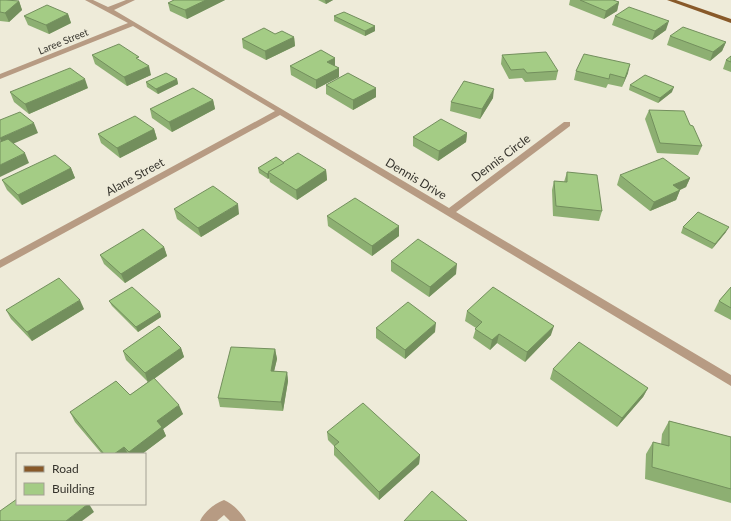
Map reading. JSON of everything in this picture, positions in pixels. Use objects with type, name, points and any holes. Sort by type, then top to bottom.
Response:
[{"type":"main road","points":[[670,0],[731,21]]},
{"type":"street","name":"Dennis Drive","points":[[88,0],[110,9],[731,381]]},
{"type":"street","points":[[110,9],[132,0]]},
{"type":"street","name":"Laree Street","points":[[0,77],[133,23]]},
{"type":"street","name":"Alane Street","points":[[0,264],[281,112]]},
{"type":"street","name":"Dennis Circle","points":[[450,212],[567,124]]},
{"type":"street","points":[[207,521],[224,506],[239,521]]},
{"type":"building","points":[[0,0],[19,1],[5,13],[0,12]]},
{"type":"building","points":[[174,0],[206,0],[185,10],[168,3]]},
{"type":"building","points":[[580,0],[613,0],[619,2],[606,11]]},
{"type":"building","points":[[47,5],[68,14],[46,25],[24,16]]},
{"type":"building","points":[[629,7],[669,21],[655,31],[615,16]]},
{"type":"building","points":[[344,12],[375,26],[365,31],[334,16]]},
{"type":"building","points":[[683,27],[726,42],[713,52],[670,36]]},
{"type":"building","points":[[264,28],[275,34],[282,31],[294,37],[265,51],[242,39]]},
{"type":"building","points":[[119,44],[139,57],[136,58],[149,66],[124,77],[92,55]]},
{"type":"building","points":[[321,50],[335,58],[327,62],[339,68],[316,80],[290,66]]},
{"type":"building","points":[[546,52],[558,71],[527,73],[524,69],[511,70],[502,55]]},
{"type":"building","points":[[584,54],[630,64],[625,78],[610,74],[609,79],[576,71]]},
{"type":"building","points":[[731,56],[731,62],[726,60]]},
{"type":"building","points":[[70,68],[85,79],[25,104],[10,92]]},
{"type":"building","points":[[166,73],[177,79],[156,89],[146,82]]},
{"type":"building","points":[[348,73],[376,88],[353,100],[326,85]]},
{"type":"building","points":[[645,75],[674,87],[660,98],[630,85]]},
{"type":"building","points":[[464,81],[494,89],[482,109],[451,102]]},
{"type":"building","points":[[193,88],[213,100],[169,122],[150,109]]},
{"type":"building","points":[[649,110],[684,111],[702,146],[660,143]]},
{"type":"building","points":[[20,112],[34,123],[0,138],[0,120]]},
{"type":"building","points":[[135,116],[154,129],[117,148],[98,134]]},
{"type":"building","points":[[441,119],[467,133],[439,151],[413,137]]},
{"type":"building","points":[[8,139],[25,153],[0,165],[0,142]]},
{"type":"building","points":[[298,153],[326,170],[296,190],[268,172]]},
{"type":"building","points":[[55,155],[71,168],[18,195],[2,180]]},
{"type":"building","points":[[276,157],[284,163],[268,172],[269,173],[267,174],[258,168]]},
{"type":"building","points":[[663,158],[690,178],[673,185],[680,190],[654,202],[620,175]]},
{"type":"building","points":[[567,172],[597,175],[602,211],[556,206],[554,181],[567,182]]},
{"type":"building","points":[[213,186],[238,204],[198,228],[174,209]]},
{"type":"building","points":[[355,198],[399,226],[372,246],[327,216]]},
{"type":"building","points":[[698,212],[729,227],[715,244],[683,227]]},
{"type":"building","points":[[143,229],[164,247],[121,274],[100,255]]},
{"type":"building","points":[[418,239],[457,264],[430,287],[391,261]]},
{"type":"building","points":[[59,278],[80,300],[27,332],[6,310]]},
{"type":"building","points":[[132,287],[160,312],[136,327],[109,301]]},
{"type":"building","points":[[493,287],[554,326],[527,352],[499,334],[492,340],[475,329],[482,322],[467,311]]},
{"type":"building","points":[[731,287],[731,308],[719,301]]},
{"type":"building","points":[[408,302],[436,323],[405,350],[376,328]]},
{"type":"building","points":[[159,326],[181,348],[145,373],[123,351]]},
{"type":"building","points":[[579,342],[648,388],[622,418],[553,369]]},
{"type":"building","points":[[231,347],[275,349],[271,371],[287,372],[281,402],[218,398]]},
{"type":"building","points":[[154,378],[179,405],[157,421],[162,427],[129,452],[124,447],[115,453],[103,453],[70,412],[116,381],[130,395]]},
{"type":"building","points":[[363,403],[420,455],[379,492],[334,446],[339,442],[327,432]]},
{"type":"building","points":[[669,421],[731,437],[731,489],[652,467],[653,442],[669,446]]},
{"type":"building","points":[[432,491],[467,521],[404,521]]},
{"type":"building","points":[[16,500],[16,505],[87,505],[66,521],[0,521],[0,511]]}]
